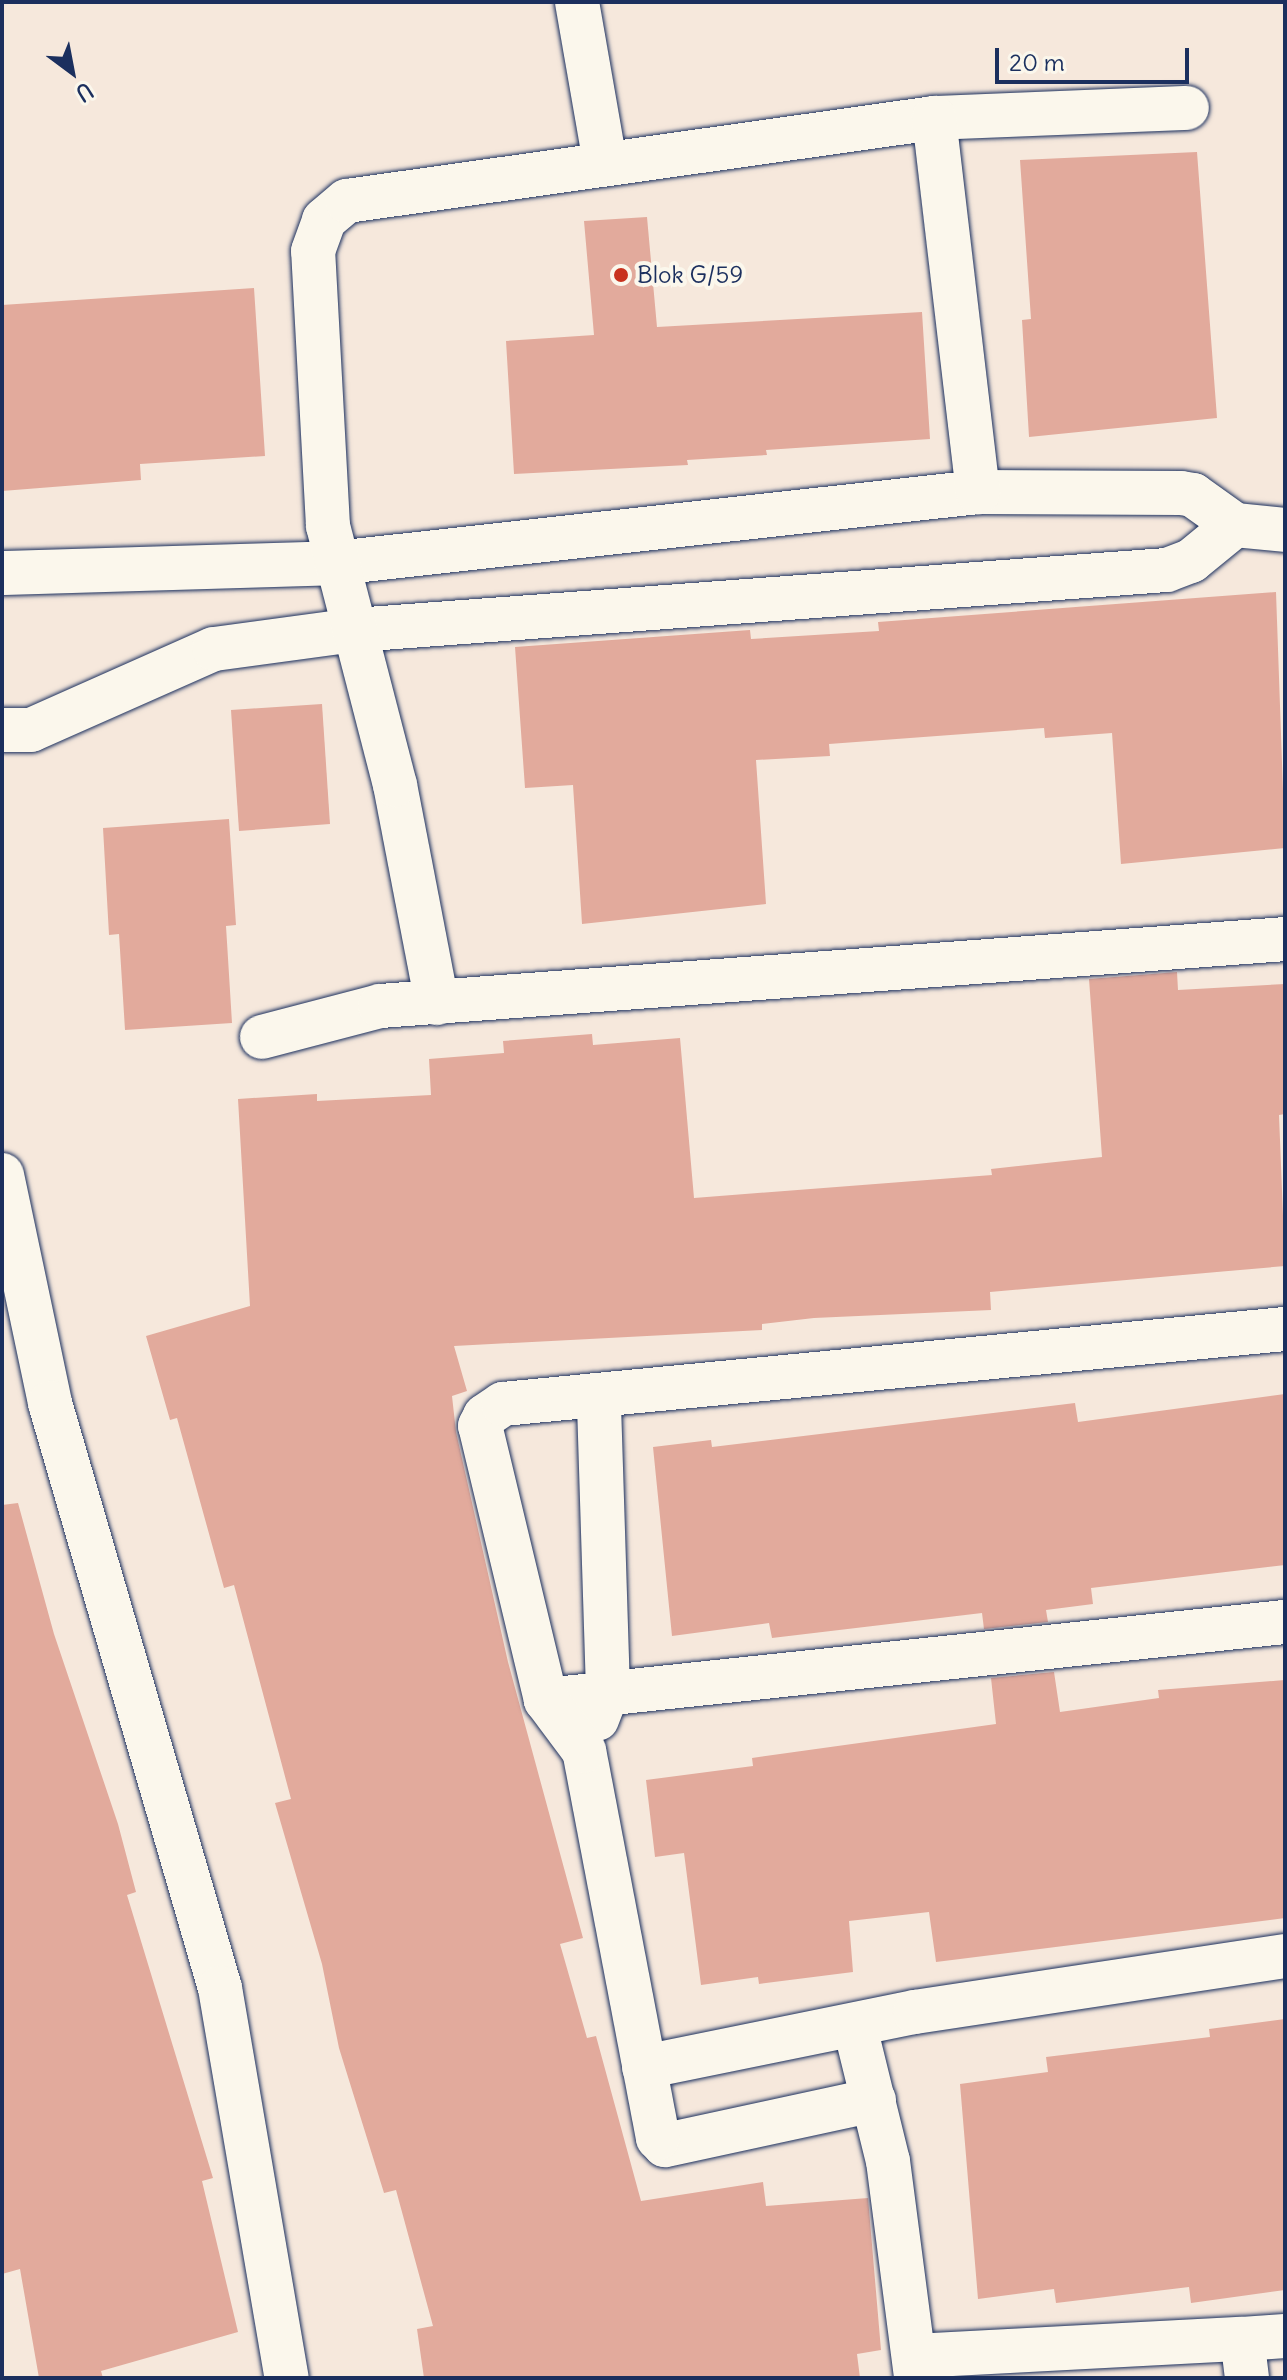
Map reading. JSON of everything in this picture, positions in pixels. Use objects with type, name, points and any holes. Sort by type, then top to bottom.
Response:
[{"type":"street","points":[[577,2],[605,162]]},
{"type":"street","points":[[437,1003],[395,785],[336,563],[322,475],[313,251],[324,220],[347,201],[605,162],[934,118],[1187,108]]},
{"type":"street","points":[[934,118],[978,492]]},
{"type":"street","points":[[2,573],[336,563],[978,492],[1181,493],[1193,495],[1235,525],[1285,530]]},
{"type":"street","points":[[2,730],[31,730],[214,649],[355,630],[1167,570],[1191,561],[1235,525]]},
{"type":"street","points":[[262,1037],[380,1006],[1285,939]]},
{"type":"street","points":[[2,1175],[50,1403],[220,1988],[287,2378]]},
{"type":"street","points":[[874,2100],[661,2142],[584,1751],[546,1700],[480,1426],[490,1410],[503,1404],[599,1398],[1285,1329]]},
{"type":"street","points":[[584,1751],[608,1691],[599,1398]]},
{"type":"street","points":[[546,1700],[608,1691],[1285,1622]]},
{"type":"street","points":[[644,2067],[855,2027],[915,2012],[1285,1956]]},
{"type":"street","points":[[855,2027],[874,2100],[915,2367],[1244,2358],[1285,2336]]},
{"type":"building","points":[[1197,152],[1217,418],[1029,437],[1022,320],[1031,319],[1020,160]]},
{"type":"building","points":[[647,217],[657,327],[922,312],[930,439],[766,450],[767,455],[687,460],[688,465],[514,474],[506,341],[594,335],[584,221]]},
{"type":"building","points":[[254,288],[265,456],[140,464],[141,480],[2,491],[2,305]]},
{"type":"building","points":[[1276,592],[1285,848],[1121,864],[1112,733],[1045,738],[1044,728],[829,744],[830,756],[756,760],[766,904],[582,924],[573,785],[525,788],[515,647],[750,630],[751,639],[879,631],[878,622]]},
{"type":"building","points":[[322,704],[330,824],[239,831],[231,710]]},
{"type":"building","points":[[229,819],[236,925],[226,926],[232,1023],[125,1030],[119,934],[109,935],[103,828]]},
{"type":"building","points":[[1177,972],[1178,990],[1285,984],[1285,1114],[1279,1115],[1285,1266],[990,1292],[991,1310],[814,1318],[762,1324],[762,1330],[454,1346],[467,1391],[452,1396],[456,1432],[508,1662],[583,1938],[560,1944],[587,2038],[596,2036],[641,2201],[763,2182],[766,2206],[868,2198],[881,2350],[857,2354],[860,2378],[424,2378],[417,2329],[433,2326],[396,2190],[384,2193],[339,2048],[322,1964],[275,1803],[291,1799],[234,1585],[224,1588],[177,1418],[170,1420],[146,1336],[250,1306],[238,1099],[317,1094],[317,1101],[431,1095],[429,1059],[504,1053],[503,1041],[592,1034],[593,1045],[680,1038],[694,1198],[992,1175],[991,1169],[1102,1157],[1089,979]]},
{"type":"building","points":[[1285,1394],[1285,1565],[1091,1588],[1093,1604],[1046,1610],[1048,1622],[984,1629],[982,1613],[772,1638],[769,1623],[672,1636],[653,1447],[711,1440],[712,1447],[1075,1403],[1078,1422]]},
{"type":"building","points":[[18,1503],[54,1634],[118,1824],[136,1892],[127,1895],[213,2178],[202,2181],[238,2332],[101,2371],[103,2378],[39,2378],[20,2269],[2,2274],[2,1505]]},
{"type":"building","points":[[1054,1672],[1060,1712],[1159,1698],[1158,1690],[1285,1680],[1285,1918],[936,1962],[929,1912],[849,1921],[853,1972],[759,1984],[758,1977],[701,1985],[684,1853],[655,1857],[646,1780],[753,1766],[752,1758],[996,1724],[991,1678]]},
{"type":"building","points":[[1285,2019],[1285,2290],[1191,2303],[1189,2287],[1056,2303],[1054,2289],[978,2299],[960,2084],[1048,2072],[1046,2057],[1210,2037],[1209,2029]]},
{"type":"place","name":"Blok G/59","points":[[621,275]]}]
